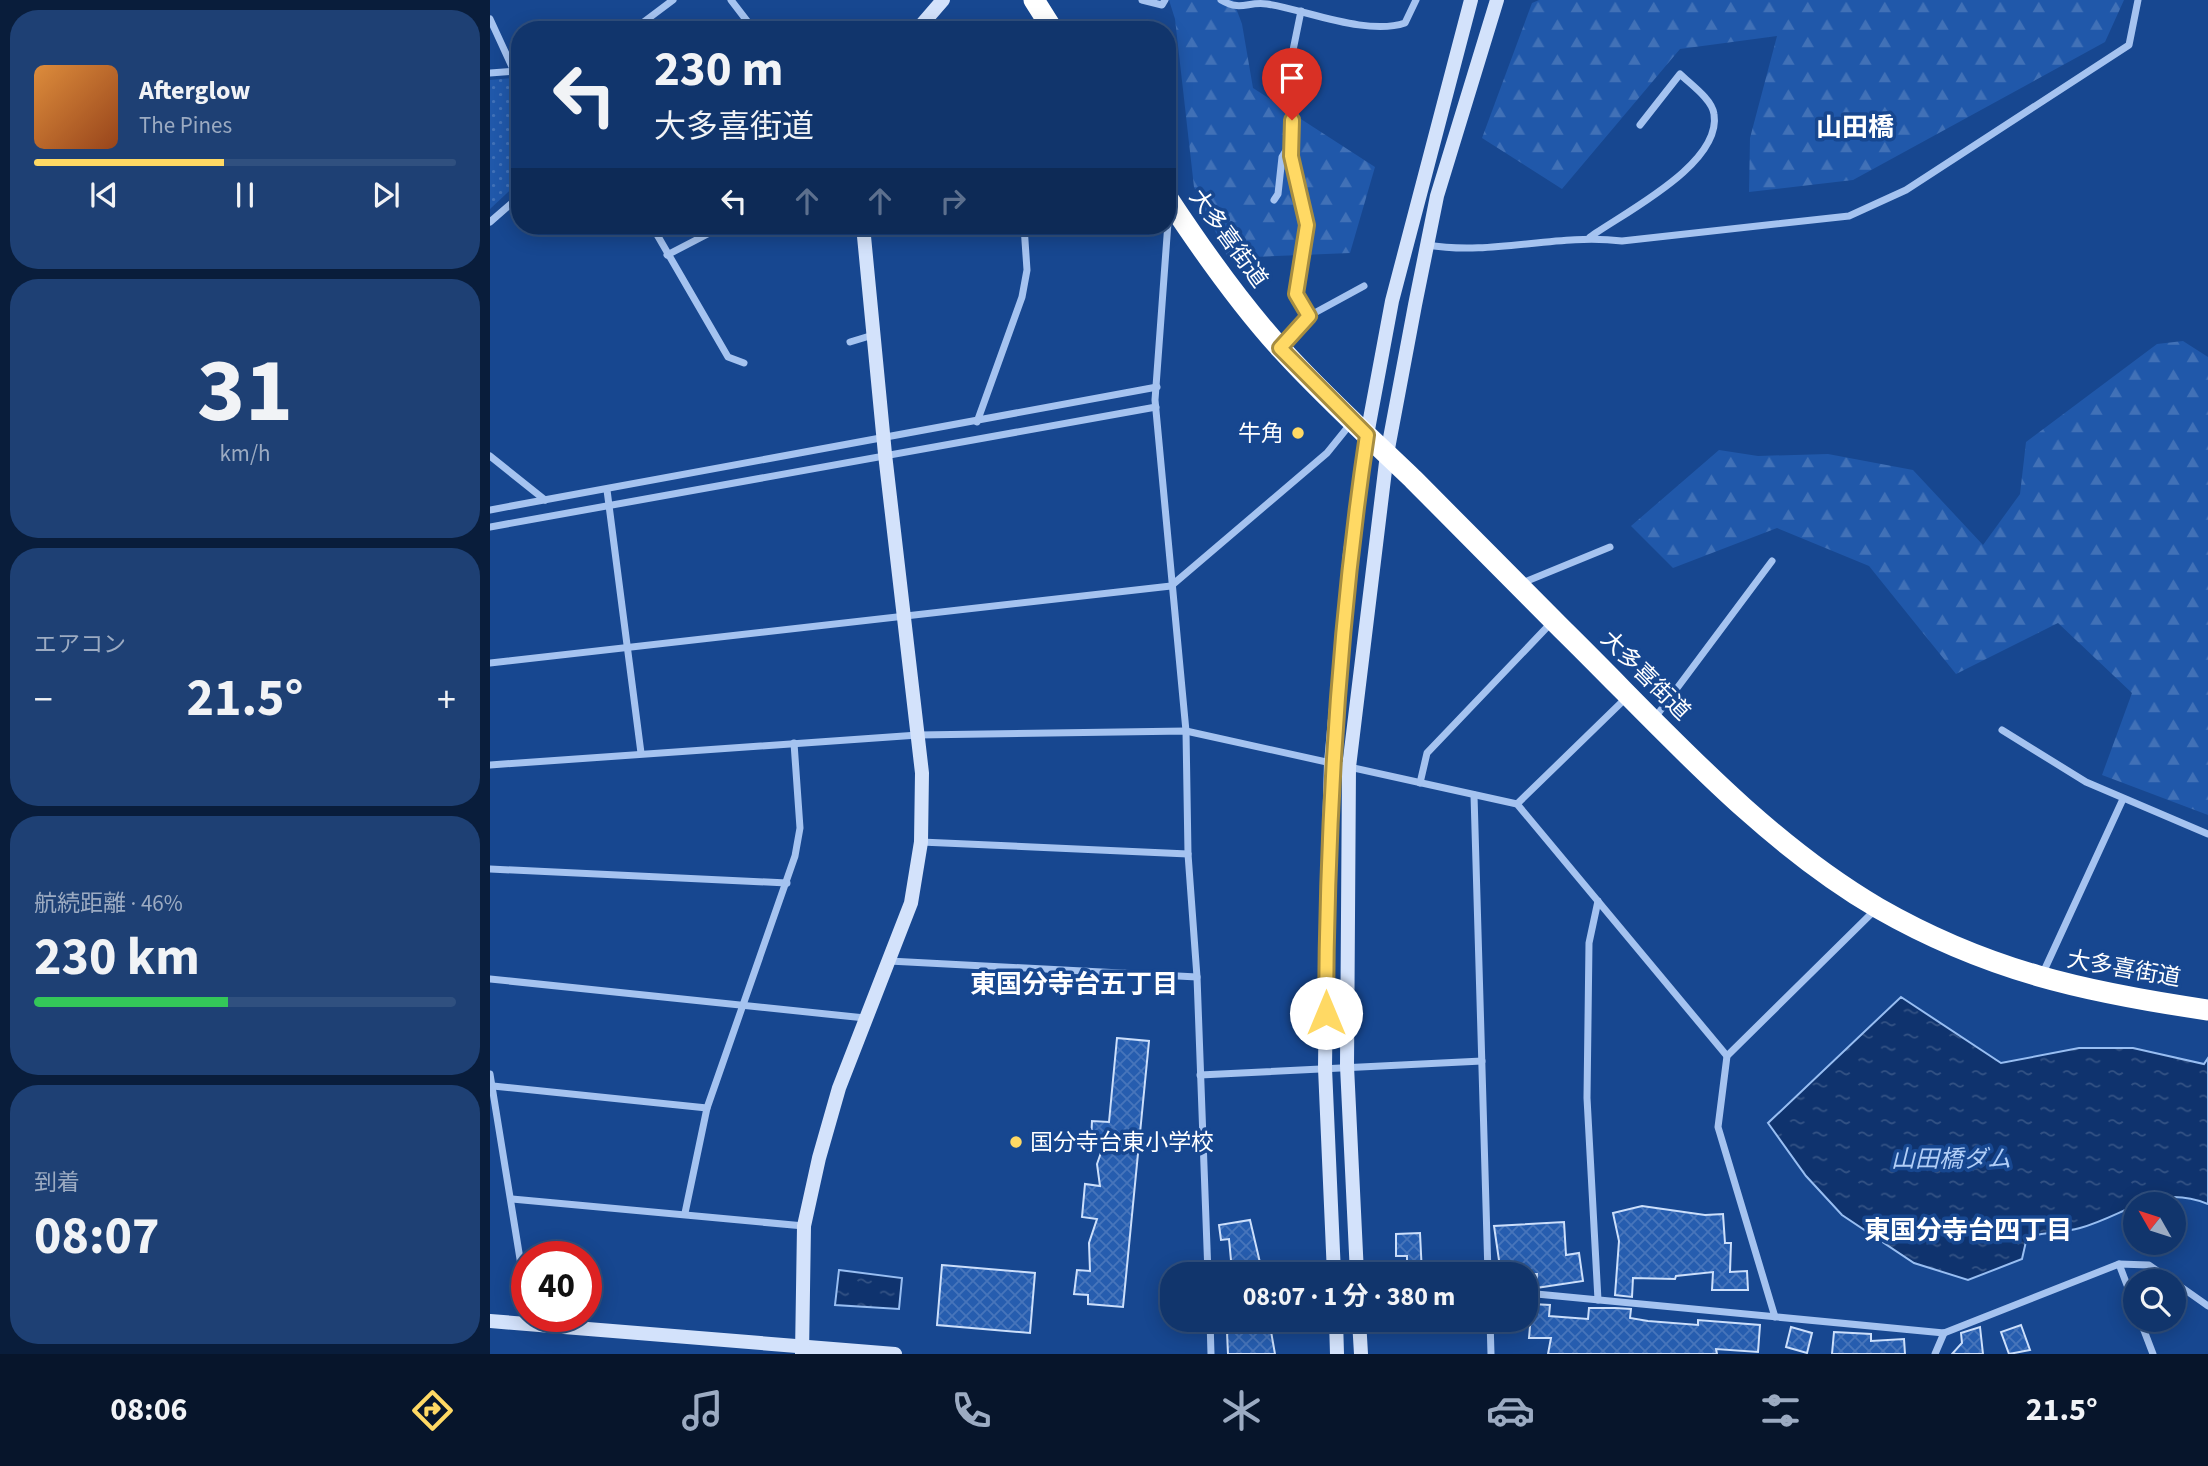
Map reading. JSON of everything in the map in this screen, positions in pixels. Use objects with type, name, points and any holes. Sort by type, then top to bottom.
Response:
[{"type":"highway","points":[[1034,0],[1047,21]]},
{"type":"highway","name":"大多喜街道","points":[[1176,210],[1280,348],[1653,720],[1808,860],[1878,907],[1939,939],[2040,979],[2113,996],[2208,1010]]},
{"type":"street","points":[[645,21],[673,0]]},
{"type":"street","points":[[731,0],[747,21]]},
{"type":"street","points":[[926,21],[943,0]]},
{"type":"street","points":[[1142,0],[1163,2]]},
{"type":"street","points":[[1221,0],[1234,8],[1264,4],[1395,27],[1405,23],[1416,0]]},
{"type":"street","points":[[1333,1262],[1325,1068],[1331,763],[1360,428],[1471,0]]},
{"type":"street","points":[[1356,1262],[1347,1066],[1349,767],[1387,454],[1427,245],[1437,196],[1497,0]]},
{"type":"street","points":[[1427,245],[1480,250],[1589,237],[1622,241],[1849,216],[1906,190],[2129,46],[2138,0]]},
{"type":"street","points":[[1301,11],[1290,65],[1291,142],[1294,172],[1307,225],[1296,294],[1309,316]]},
{"type":"street","points":[[490,19],[511,60]]},
{"type":"street","points":[[490,73],[511,73]]},
{"type":"street","points":[[1589,237],[1693,165],[1709,144],[1715,115],[1710,105],[1680,74],[1640,125]]},
{"type":"street","points":[[1274,200],[1278,194],[1282,157],[1291,142]]},
{"type":"street","points":[[490,222],[511,204]]},
{"type":"street","points":[[657,235],[702,308],[728,357],[744,363]]},
{"type":"street","points":[[667,255],[706,235]]},
{"type":"street","points":[[802,1350],[804,1226],[818,1158],[839,1088],[911,903],[921,842],[922,773],[884,446],[864,235]]},
{"type":"street","points":[[976,422],[1022,297],[1027,270],[1025,235]]},
{"type":"street","points":[[1167,235],[1156,407],[1186,731],[1188,854],[1197,978],[1208,1262]]},
{"type":"street","points":[[1280,348],[1309,316],[1364,286]]},
{"type":"street","points":[[850,342],[873,335]]},
{"type":"street","points":[[490,527],[609,505],[884,446],[976,422],[1157,387]]},
{"type":"street","points":[[490,510],[884,446],[1156,407]]},
{"type":"street","points":[[490,663],[1171,586],[1360,428]]},
{"type":"street","points":[[490,456],[545,500]]},
{"type":"street","points":[[607,490],[625,646],[641,753]]},
{"type":"street","points":[[1518,585],[1610,547]]},
{"type":"street","points":[[1653,720],[1772,561]]},
{"type":"street","points":[[1420,783],[1427,753],[1554,620]]},
{"type":"street","points":[[1517,804],[1629,695]]},
{"type":"street","points":[[2002,730],[2086,782],[2208,834]]},
{"type":"street","points":[[490,765],[918,735],[1186,731],[1517,804],[1727,1056]]},
{"type":"street","points":[[685,1213],[706,1108],[741,1004],[787,883],[800,828],[794,743]]},
{"type":"street","points":[[1474,795],[1488,1262]]},
{"type":"street","points":[[2040,979],[2123,799]]},
{"type":"street","points":[[921,842],[1188,854]]},
{"type":"street","points":[[490,869],[787,883]]},
{"type":"street","points":[[1598,901],[1589,943],[1587,1098],[1598,1300]]},
{"type":"street","points":[[1775,1317],[1718,1127],[1727,1056],[1878,907]]},
{"type":"street","points":[[889,961],[1197,978]]},
{"type":"street","points":[[490,979],[865,1017]]},
{"type":"street","points":[[1200,1075],[1482,1061]]},
{"type":"street","points":[[490,1074],[518,1241]]},
{"type":"street","points":[[493,1086],[706,1108]]},
{"type":"street","points":[[512,1199],[804,1226]]},
{"type":"street","points":[[1538,1294],[1944,1333],[2119,1264],[2149,1265],[2155,1269]]},
{"type":"street","points":[[2119,1264],[2123,1274]]},
{"type":"street","points":[[2186,1290],[2208,1306]]},
{"type":"street","points":[[490,1321],[511,1320]]},
{"type":"street","points":[[602,1328],[802,1350],[895,1354]]},
{"type":"street","points":[[1210,1332],[1211,1354]]},
{"type":"street","points":[[1336,1332],[1337,1354]]},
{"type":"street","points":[[1360,1332],[1361,1354]]},
{"type":"street","points":[[1490,1332],[1491,1354]]},
{"type":"street","points":[[2145,1332],[2153,1354]]},
{"type":"street","points":[[1935,1354],[1944,1333]]},
{"type":"green space","points":[[1169,0],[1233,0],[1242,24],[1253,88],[1375,167],[1350,253],[1228,258],[1194,187],[1175,19]]},
{"type":"green space","points":[[1539,0],[2124,0],[2105,42],[1853,180],[1749,192],[1750,138],[1777,36],[1680,49],[1562,189],[1482,138],[1532,3]]},
{"type":"green space","points":[[511,78],[511,189],[490,209],[490,80]]},
{"type":"green space","points":[[2183,341],[2208,357],[2208,815],[2102,775],[2132,693],[2058,623],[1956,674],[1869,566],[1777,528],[1673,568],[1631,526],[1719,450],[1758,456],[1828,454],[1913,470],[1983,545],[2020,494],[2026,442],[2157,344]]},
{"type":"water","name":"山田橋ダム","points":[[1901,997],[2001,1063],[2079,1048],[2133,1048],[2204,1064],[2208,1058],[2208,1204],[2186,1198],[2186,1192],[2123,1192],[2123,1211],[2080,1228],[2027,1237],[2022,1259],[1968,1280],[1914,1263],[1842,1215],[1806,1176],[1768,1123]]},
{"type":"water","points":[[839,1270],[902,1278],[899,1309],[835,1305]]},
{"type":"building","points":[[1117,1038],[1149,1041],[1123,1307],[1088,1304],[1088,1295],[1074,1294],[1077,1270],[1090,1271],[1089,1243],[1097,1219],[1082,1217],[1085,1184],[1100,1186],[1097,1164],[1104,1144],[1091,1142],[1092,1121],[1109,1122]]},
{"type":"building","points":[[1642,1206],[1705,1215],[1723,1214],[1725,1243],[1731,1243],[1730,1272],[1747,1271],[1748,1290],[1712,1290],[1713,1272],[1676,1276],[1675,1279],[1633,1278],[1632,1297],[1615,1295],[1619,1241],[1613,1213]]},
{"type":"building","points":[[1250,1220],[1260,1262],[1231,1262],[1229,1239],[1221,1240],[1219,1225]]},
{"type":"building","points":[[1564,1222],[1566,1255],[1579,1253],[1583,1281],[1538,1288],[1538,1262],[1499,1262],[1494,1226]]},
{"type":"building","points":[[1420,1233],[1421,1262],[1407,1262],[1407,1256],[1396,1256],[1396,1234]]},
{"type":"building","points":[[942,1265],[1035,1273],[1030,1333],[937,1325]]},
{"type":"building","points":[[1538,1304],[1550,1305],[1549,1316],[1588,1319],[1589,1308],[1615,1308],[1631,1309],[1630,1318],[1648,1321],[1698,1325],[1698,1320],[1760,1325],[1758,1352],[1716,1349],[1717,1354],[1548,1354],[1551,1338],[1529,1338],[1530,1332],[1538,1332]]},
{"type":"building","points":[[2021,1325],[2030,1350],[2009,1354],[2001,1332]]},
{"type":"building","points":[[1791,1327],[1812,1333],[1807,1353],[1786,1347]]},
{"type":"building","points":[[1980,1327],[1983,1354],[1952,1354],[1962,1343],[1961,1333]]},
{"type":"building","points":[[1227,1332],[1271,1332],[1275,1354],[1228,1354]]},
{"type":"building","points":[[1834,1332],[1871,1334],[1871,1341],[1904,1339],[1905,1354],[1832,1354]]},
{"type":"place","name":"牛角","points":[[1298,433]]},
{"type":"place","name":"国分寺台東小学校","points":[[1016,1142]]},
{"type":"district","name":"山田橋","points":[[1855,127]]},
{"type":"district","name":"東国分寺台五丁目","points":[[1074,984]]},
{"type":"district","name":"東国分寺台四丁目","points":[[1968,1230]]},
{"type":"route","points":[[1292,120],[1291,156],[1307,225],[1296,294],[1309,316],[1280,348],[1367,435],[1350,553],[1331,763],[1326,1013]]}]
